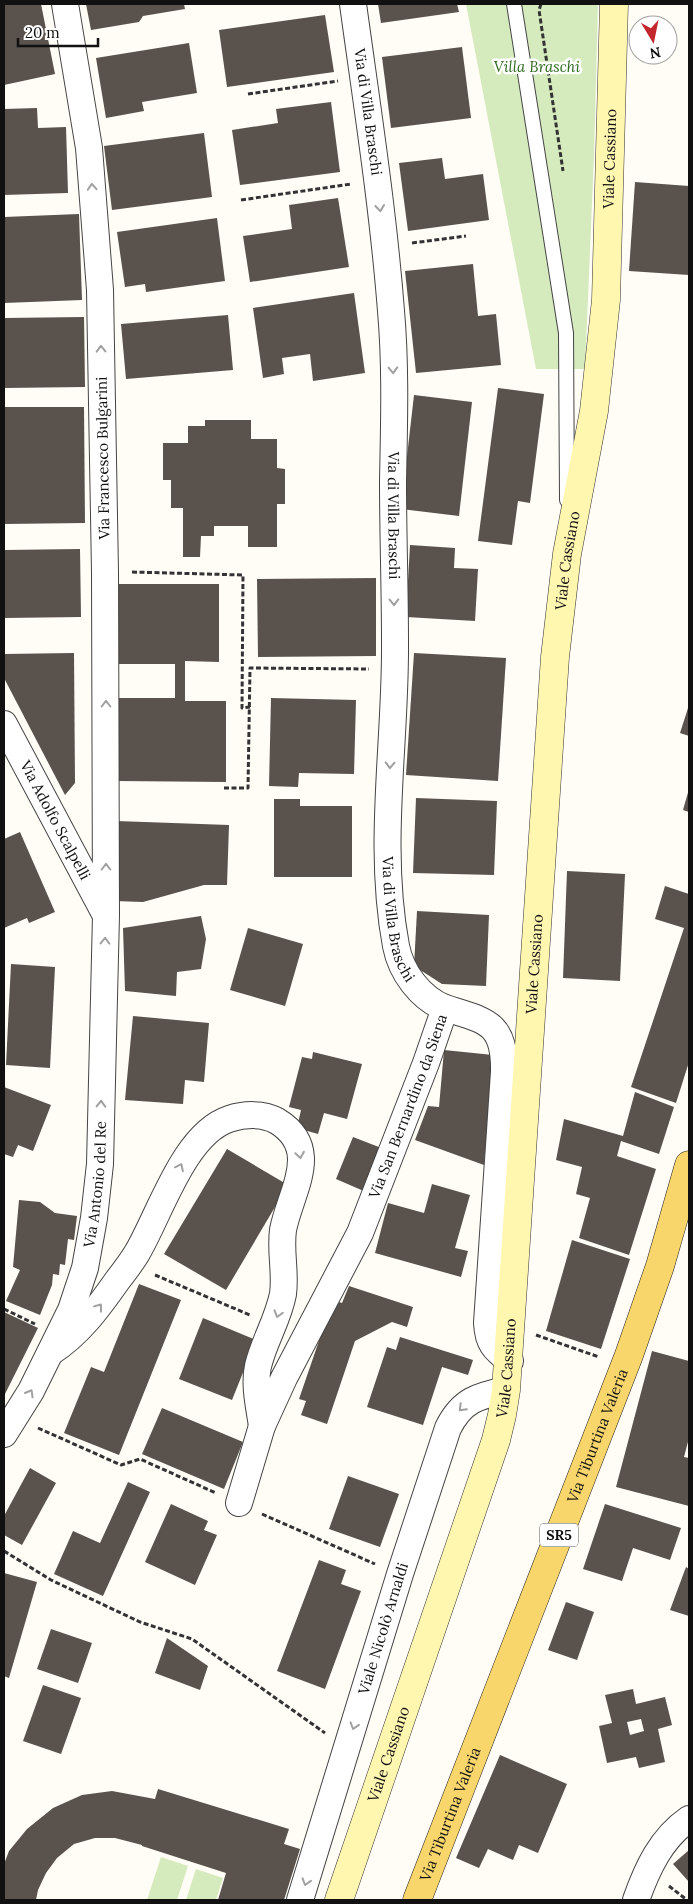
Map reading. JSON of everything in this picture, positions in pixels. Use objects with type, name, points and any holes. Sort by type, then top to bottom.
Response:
[{"type":"main road","name":"Via Tiburtina Valeria","points":[[417,1900],[625,1366],[660,1266],[689,1165]]},
{"type":"street","name":"Via Francesco Bulgarini","points":[[65,4],[89,148],[100,290],[105,572],[106,915]]},
{"type":"street","name":"Via di Villa Braschi","points":[[353,4],[377,181],[391,312],[394,407],[393,560],[395,644],[387,840],[389,891],[396,946],[405,971],[424,995],[445,1008]]},
{"type":"street","name":"Viale Cassiano","points":[[339,1900],[496,1440],[506,1390],[510,1361],[555,667],[567,554],[594,411],[606,300],[614,4]]},
{"type":"street","name":"Via Adolfo Scalpelli","points":[[4,724],[106,915]]},
{"type":"street","name":"Via Antonio del Re","points":[[9,1426],[31,1391],[55,1344],[71,1310],[83,1276],[98,1191],[106,915]]},
{"type":"street","name":"Via San Bernardino da Siena","points":[[239,1503],[262,1426],[284,1378],[360,1233],[426,1063],[445,1008],[485,1021],[498,1035],[502,1045],[504,1072],[486,1323],[489,1339],[493,1347],[510,1361]]},
{"type":"street","name":"Via San Bernardino da Siena","points":[[55,1344],[70,1339],[96,1311],[136,1254],[183,1161],[201,1139],[218,1124],[232,1118],[249,1115],[273,1119],[294,1136],[299,1150],[301,1166],[281,1244],[283,1292],[274,1326],[257,1372],[257,1394],[262,1426]]},
{"type":"street","name":"Viale Nicolò Arnaldi","points":[[300,1900],[400,1574],[448,1428],[454,1416],[469,1402],[488,1394],[506,1390]]},
{"type":"street","points":[[636,1900],[647,1869],[656,1853],[667,1838],[689,1819]]},
{"type":"lane","points":[[514,4],[566,333],[567,554]]},
{"type":"path","points":[[248,94],[363,77]]},
{"type":"path","points":[[241,200],[377,181]]},
{"type":"path","points":[[384,247],[466,236]]},
{"type":"path","points":[[105,572],[243,575],[242,708],[250,707]]},
{"type":"path","points":[[224,788],[248,788],[250,668],[350,669]]},
{"type":"path","points":[[129,1264],[274,1326]]},
{"type":"path","points":[[4,1308],[55,1344]]},
{"type":"path","points":[[511,1326],[625,1366]]},
{"type":"path","points":[[9,1426],[121,1465],[140,1459],[376,1565]]},
{"type":"path","points":[[4,1551],[51,1580],[140,1622],[192,1639],[347,1749]]},
{"type":"green space","name":"Villa Braschi","points":[[466,4],[598,4],[585,369],[536,369]]},
{"type":"green space","points":[[161,1857],[188,1866],[177,1900],[147,1900]]},
{"type":"green space","points":[[196,1869],[223,1878],[216,1900],[186,1900]]},
{"type":"building","points":[[4,4],[41,4],[55,74],[4,85]]},
{"type":"building","points":[[86,4],[184,4],[185,9],[143,16],[139,22],[91,30]]},
{"type":"building","points":[[378,4],[457,4],[459,12],[381,23]]},
{"type":"building","points":[[325,15],[334,72],[227,87],[219,30]]},
{"type":"building","points":[[189,43],[197,93],[142,102],[144,111],[106,118],[96,58]]},
{"type":"building","points":[[462,47],[471,118],[391,128],[382,57]]},
{"type":"building","points":[[331,102],[340,172],[240,185],[232,130],[278,123],[276,109]]},
{"type":"building","points":[[37,108],[38,128],[66,127],[68,193],[4,195],[4,109]]},
{"type":"building","points":[[204,133],[212,197],[112,210],[104,146]]},
{"type":"building","points":[[442,158],[445,179],[483,174],[489,220],[408,231],[399,163]]},
{"type":"building","points":[[635,182],[689,186],[689,275],[629,271]]},
{"type":"building","points":[[338,198],[349,267],[250,282],[243,236],[292,229],[289,205]]},
{"type":"building","points":[[79,214],[82,300],[4,303],[4,217]]},
{"type":"building","points":[[217,218],[225,281],[146,292],[145,284],[125,287],[117,232]]},
{"type":"building","points":[[473,264],[478,316],[496,314],[501,365],[416,373],[405,271]]},
{"type":"building","points":[[354,293],[365,373],[313,381],[310,354],[282,358],[284,374],[263,378],[253,308]]},
{"type":"building","points":[[228,315],[233,370],[126,379],[121,324]]},
{"type":"building","points":[[84,317],[85,387],[4,388],[4,318]]},
{"type":"building","points":[[498,388],[544,394],[530,503],[518,501],[512,545],[478,541]]},
{"type":"building","points":[[414,395],[472,402],[459,516],[401,509]]},
{"type":"building","points":[[4,407],[84,407],[85,523],[4,524]]},
{"type":"building","points":[[205,420],[251,420],[251,439],[277,439],[277,468],[285,469],[285,504],[277,504],[277,547],[248,547],[248,526],[214,526],[214,536],[201,536],[200,557],[183,557],[183,508],[171,508],[171,480],[163,480],[163,443],[188,443],[188,426],[205,426]]},
{"type":"building","points":[[410,545],[455,548],[454,568],[478,569],[475,621],[406,617]]},
{"type":"building","points":[[80,549],[81,617],[4,618],[4,550]]},
{"type":"building","points":[[376,578],[376,656],[258,657],[257,579]]},
{"type":"building","points":[[117,584],[219,584],[219,662],[185,661],[185,701],[226,701],[226,782],[117,781],[118,698],[175,698],[175,664],[116,664]]},
{"type":"building","points":[[74,653],[75,783],[65,795],[4,678],[4,654]]},
{"type":"building","points":[[414,653],[506,658],[498,781],[406,775]]},
{"type":"building","points":[[271,698],[356,700],[354,774],[299,773],[298,787],[269,786]]},
{"type":"building","points":[[689,705],[689,736],[680,733]]},
{"type":"building","points":[[689,789],[689,812],[683,810]]},
{"type":"building","points":[[416,798],[497,801],[494,875],[413,873]]},
{"type":"building","points":[[274,799],[300,799],[300,806],[352,806],[352,877],[274,877]]},
{"type":"building","points":[[116,821],[229,825],[227,885],[204,885],[143,902],[114,901]]},
{"type":"building","points":[[20,832],[55,912],[29,923],[27,918],[4,928],[4,839]]},
{"type":"building","points":[[567,871],[625,874],[620,981],[563,978]]},
{"type":"building","points":[[665,886],[689,894],[689,1062],[676,1103],[631,1087],[684,928],[655,919]]},
{"type":"building","points":[[417,911],[489,915],[486,986],[442,984],[414,966]]},
{"type":"building","points":[[201,916],[206,939],[201,969],[177,972],[176,996],[125,991],[123,928]]},
{"type":"building","points":[[248,928],[303,944],[285,1006],[230,990]]},
{"type":"building","points":[[11,964],[55,967],[50,1068],[6,1065]]},
{"type":"building","points":[[133,1016],[209,1023],[204,1082],[185,1080],[183,1104],[125,1100]]},
{"type":"building","points":[[444,1050],[493,1055],[484,1165],[415,1140],[428,1106],[439,1107]]},
{"type":"building","points":[[313,1052],[362,1064],[347,1119],[324,1113],[318,1134],[297,1128],[301,1110],[289,1107],[302,1057],[312,1059]]},
{"type":"building","points":[[4,1087],[51,1105],[33,1151],[18,1145],[13,1157],[4,1154]]},
{"type":"building","points":[[635,1092],[674,1107],[659,1154],[621,1141],[617,1156],[656,1169],[629,1255],[579,1238],[590,1198],[576,1194],[582,1167],[556,1160],[564,1119],[623,1136]]},
{"type":"building","points":[[353,1137],[384,1149],[366,1192],[336,1179]]},
{"type":"building","points":[[227,1149],[288,1185],[226,1290],[164,1254]]},
{"type":"building","points":[[432,1184],[470,1195],[455,1248],[468,1251],[461,1277],[375,1253],[388,1203],[424,1213]]},
{"type":"building","points":[[19,1200],[40,1202],[55,1213],[77,1216],[74,1240],[68,1239],[65,1265],[60,1264],[59,1275],[53,1274],[52,1285],[40,1315],[6,1301],[20,1270],[13,1267]]},
{"type":"building","points":[[572,1240],[630,1259],[601,1349],[546,1331]]},
{"type":"building","points":[[139,1284],[181,1300],[119,1455],[64,1433],[91,1367],[104,1372]]},
{"type":"building","points":[[349,1286],[413,1307],[407,1327],[392,1322],[355,1341],[327,1424],[301,1415],[306,1401],[299,1399],[333,1300],[342,1303]]},
{"type":"building","points":[[4,1312],[38,1328],[4,1396]]},
{"type":"building","points":[[203,1318],[256,1340],[232,1400],[179,1379]]},
{"type":"building","points":[[400,1337],[473,1360],[468,1375],[442,1367],[423,1425],[367,1407],[387,1347],[396,1350]]},
{"type":"building","points":[[652,1351],[689,1361],[689,1438],[684,1457],[689,1458],[689,1506],[616,1487]]},
{"type":"building","points":[[162,1408],[243,1442],[224,1489],[142,1454]]},
{"type":"building","points":[[30,1468],[56,1483],[22,1545],[4,1535],[4,1516]]},
{"type":"building","points":[[348,1476],[399,1494],[380,1547],[329,1529]]},
{"type":"building","points":[[128,1482],[150,1492],[103,1596],[54,1574],[73,1531],[100,1543]]},
{"type":"building","points":[[171,1504],[208,1521],[204,1530],[217,1535],[195,1585],[145,1562]]},
{"type":"building","points":[[605,1504],[681,1528],[670,1560],[633,1548],[622,1581],[583,1569]]},
{"type":"building","points":[[319,1560],[346,1570],[341,1584],[361,1591],[325,1689],[277,1671]]},
{"type":"building","points":[[686,1567],[689,1569],[689,1616],[670,1610]]},
{"type":"building","points":[[4,1573],[37,1582],[9,1678],[4,1676]]},
{"type":"building","points":[[566,1602],[594,1612],[577,1660],[548,1650]]},
{"type":"building","points":[[51,1629],[92,1643],[78,1683],[37,1669]]},
{"type":"building","points":[[167,1638],[208,1666],[200,1690],[155,1673]]},
{"type":"building","points":[[43,1685],[81,1698],[61,1754],[23,1741]]},
{"type":"building","points":[[633,1689],[636,1704],[665,1697],[672,1725],[658,1729],[665,1762],[639,1768],[636,1757],[607,1763],[599,1726],[612,1723],[605,1695]],"holes":[[[641,1719],[644,1731],[630,1735],[627,1722]]]},
{"type":"building","points":[[500,1755],[567,1784],[538,1853],[519,1845],[513,1860],[488,1849],[479,1868],[456,1858]]},
{"type":"building","points":[[158,1789],[289,1829],[284,1844],[300,1849],[284,1900],[218,1900],[226,1873],[142,1845],[115,1838],[95,1838],[74,1844],[57,1858],[46,1873],[38,1890],[36,1900],[4,1900],[4,1864],[9,1851],[27,1829],[53,1808],[82,1795],[112,1791],[155,1799]]},
{"type":"building","points":[[689,1850],[689,1882],[673,1864]]}]
